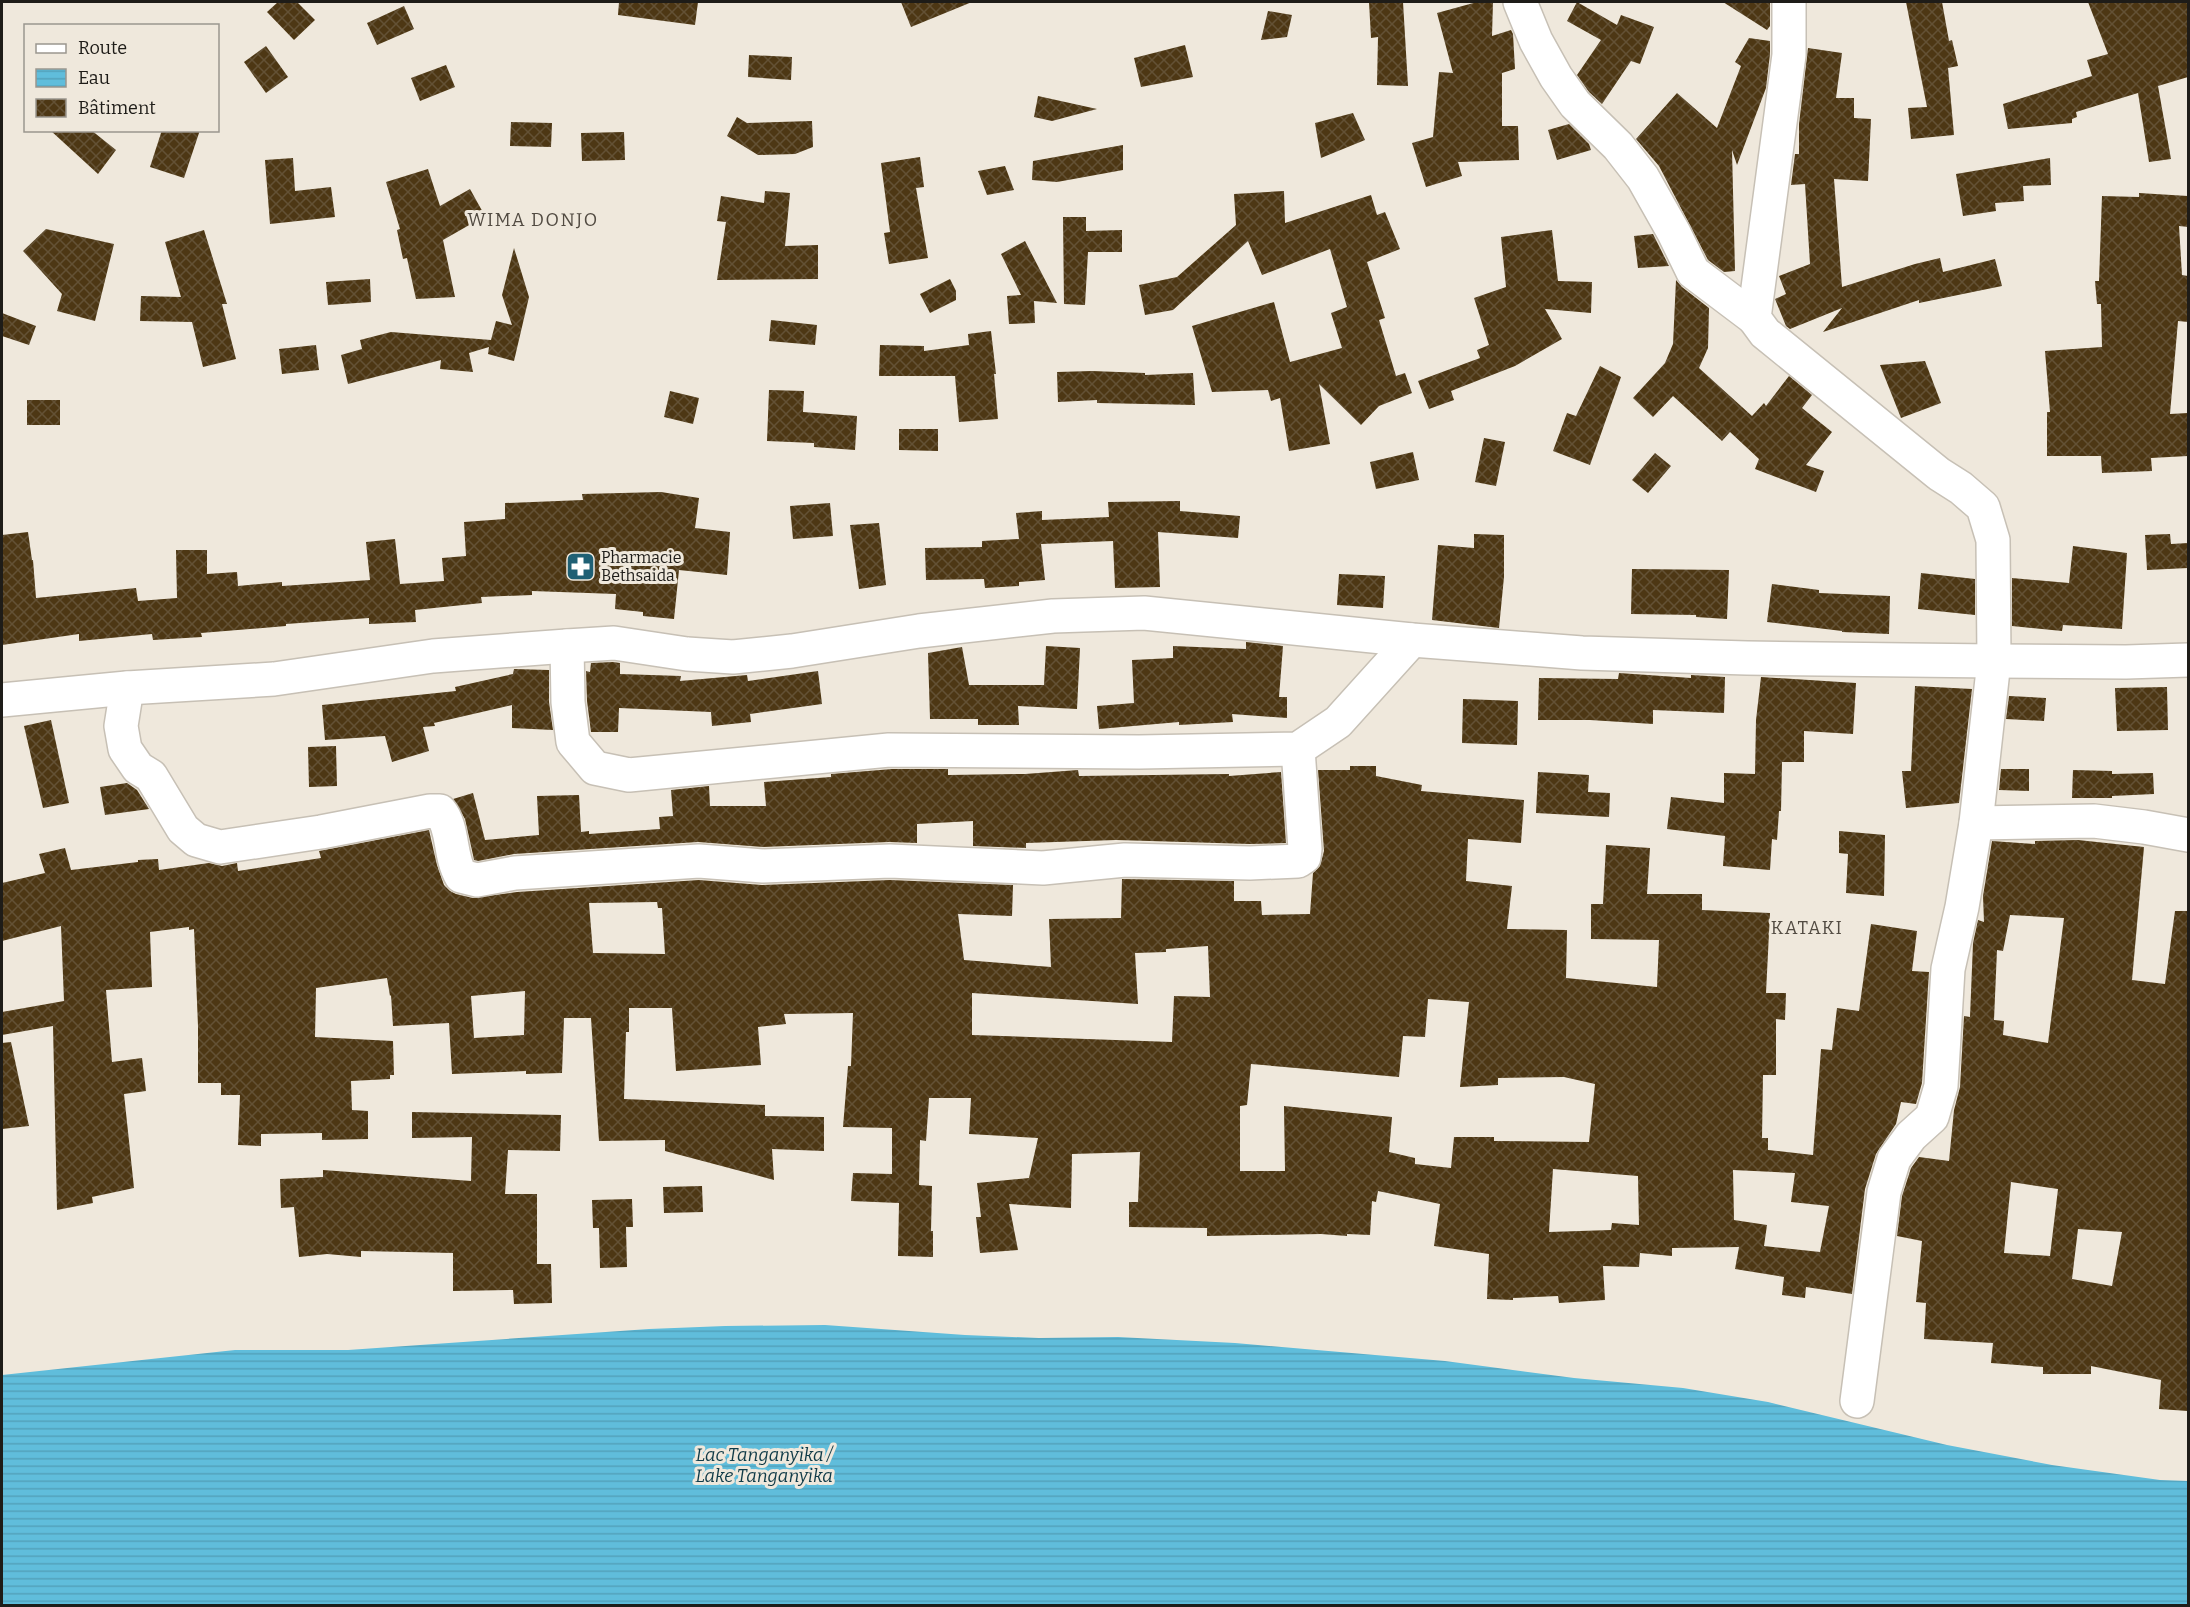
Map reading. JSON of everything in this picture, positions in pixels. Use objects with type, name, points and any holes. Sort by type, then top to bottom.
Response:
[{"type":"street","points":[[1520,2],[1536,41],[1556,77],[1575,104],[1618,146],[1643,178],[1693,272],[1754,318],[1765,333],[1983,507],[1993,540],[1994,661],[1976,823],[1962,907],[1948,969],[1941,1086],[1932,1117],[1911,1136],[1894,1159],[1884,1192],[1857,1401]]},
{"type":"street","points":[[1754,318],[1789,55],[1789,2]]},
{"type":"street","points":[[2,700],[127,688],[274,679],[434,656],[614,643],[687,654],[733,657],[1053,616],[1144,614],[1412,640],[1582,653],[1994,661],[2188,660]]},
{"type":"street","points":[[567,646],[568,702],[573,742],[595,768],[629,775],[890,750],[1139,752],[1298,749],[1338,722],[1412,640]]},
{"type":"street","points":[[127,688],[121,726],[125,749],[138,768],[151,776],[183,829],[196,840],[220,847],[440,811],[446,818],[454,865],[460,876],[477,880],[515,873],[699,861],[763,866],[890,861],[1043,868],[1125,860],[1250,863],[1298,861],[1304,857],[1305,849],[1298,749]]},
{"type":"street","points":[[1976,823],[2094,821],[2188,835]]},
{"type":"water","name":"Lac Tanganyika / Lake Tanganyika","points":[[825,1325],[965,1335],[1039,1338],[1118,1337],[1235,1343],[1445,1361],[1574,1378],[1683,1388],[1768,1402],[1947,1445],[2052,1465],[2160,1480],[2188,1481],[2188,1605],[2,1605],[2,1375],[235,1350],[348,1350],[649,1329]]},
{"type":"building","points":[[278,2],[297,2],[315,20],[294,40],[267,12]]},
{"type":"building","points":[[619,2],[698,2],[695,25],[618,15]]},
{"type":"building","points":[[901,2],[972,2],[911,27]]},
{"type":"building","points":[[1369,2],[1403,2],[1408,86],[1377,85],[1378,37],[1371,38]]},
{"type":"building","points":[[1477,2],[1493,2],[1492,36],[1511,30],[1513,34],[1515,69],[1502,73],[1502,126],[1518,126],[1519,160],[1458,162],[1462,176],[1426,187],[1412,143],[1433,137],[1439,72],[1453,73],[1437,13]]},
{"type":"building","points":[[1577,2],[1617,25],[1621,15],[1654,27],[1640,64],[1631,61],[1602,104],[1589,92],[1577,75],[1601,40],[1567,21]]},
{"type":"building","points":[[1723,2],[1770,2],[1770,26],[1767,30]]},
{"type":"building","points":[[1906,2],[1942,2],[1949,41],[1952,40],[1958,66],[1948,68],[1954,135],[1911,139],[1908,108],[1927,107]]},
{"type":"building","points":[[2088,2],[2188,2],[2188,77],[2158,86],[2171,159],[2149,162],[2138,93],[2076,112],[2077,117],[2072,119],[2072,123],[2008,129],[2003,104],[2092,76],[2087,60],[2108,54]]},
{"type":"building","points":[[404,6],[414,29],[377,45],[367,23]]},
{"type":"building","points":[[1268,11],[1292,15],[1287,37],[1261,40]]},
{"type":"building","points":[[1749,38],[1770,41],[1770,54],[1766,88],[1737,165],[1732,150],[1735,271],[1724,272],[1708,260],[1659,166],[1636,139],[1677,93],[1717,128],[1741,66],[1735,62]]},
{"type":"building","points":[[1185,45],[1193,77],[1141,87],[1134,58]]},
{"type":"building","points":[[266,46],[288,77],[266,93],[244,62]]},
{"type":"building","points":[[1808,48],[1842,53],[1836,98],[1854,98],[1854,118],[1871,119],[1868,181],[1834,179],[1842,287],[1940,258],[1943,272],[1995,259],[2002,286],[1919,303],[1919,300],[1823,332],[1842,308],[1790,329],[1786,326],[1775,299],[1786,294],[1779,276],[1810,264],[1805,184],[1791,185],[1795,154],[1799,154],[1799,124]]},
{"type":"building","points":[[749,55],[792,57],[791,80],[748,77]]},
{"type":"building","points":[[446,65],[455,87],[420,101],[411,78]]},
{"type":"building","points":[[1038,96],[1097,109],[1052,121],[1034,117]]},
{"type":"building","points":[[1353,113],[1365,140],[1321,158],[1315,123]]},
{"type":"building","points":[[737,117],[747,123],[812,121],[813,147],[795,154],[758,155],[727,136]]},
{"type":"building","points":[[511,122],[552,123],[551,147],[510,146]]},
{"type":"building","points":[[1569,124],[1589,144],[1591,150],[1557,160],[1548,130]]},
{"type":"building","points":[[52,132],[94,132],[116,150],[98,174]]},
{"type":"building","points":[[161,132],[199,132],[184,178],[150,167]]},
{"type":"building","points":[[624,132],[625,160],[582,161],[581,133]]},
{"type":"building","points":[[1123,145],[1123,170],[1057,182],[1032,180],[1033,161]]},
{"type":"building","points":[[920,157],[924,187],[916,188],[928,258],[889,264],[884,233],[890,232],[881,163]]},
{"type":"building","points":[[293,158],[295,191],[331,187],[335,217],[270,224],[265,160]]},
{"type":"building","points":[[2050,158],[2051,185],[2023,186],[2024,201],[1995,203],[1996,211],[1963,216],[1956,174]]},
{"type":"building","points":[[1005,166],[1014,190],[987,195],[978,171]]},
{"type":"building","points":[[428,169],[440,206],[470,189],[485,216],[443,240],[455,297],[416,299],[407,258],[403,259],[397,230],[400,229],[386,182]]},
{"type":"building","points":[[765,191],[790,193],[785,246],[818,245],[818,279],[717,280],[726,222],[717,221],[721,196],[764,203]]},
{"type":"building","points":[[1284,191],[1285,223],[1371,195],[1377,215],[1385,212],[1400,249],[1367,262],[1385,318],[1379,320],[1396,376],[1405,373],[1412,393],[1379,406],[1361,425],[1319,384],[1330,444],[1289,451],[1280,398],[1271,401],[1268,390],[1212,392],[1192,326],[1274,302],[1290,362],[1342,348],[1331,313],[1347,307],[1330,249],[1262,275],[1248,241],[1173,310],[1145,315],[1139,285],[1177,277],[1236,225],[1234,194]]},
{"type":"building","points":[[2139,193],[2188,196],[2188,227],[2179,226],[2182,275],[2188,276],[2188,322],[2178,321],[2170,414],[2188,413],[2188,456],[2151,458],[2152,471],[2102,473],[2101,456],[2047,456],[2047,412],[2050,412],[2045,351],[2102,347],[2101,304],[2097,304],[2095,281],[2099,281],[2102,196],[2139,197]]},
{"type":"building","points":[[1063,217],[1086,217],[1086,231],[1122,230],[1122,252],[1088,252],[1085,305],[1064,304]]},
{"type":"building","points":[[46,229],[114,244],[95,321],[57,311],[62,294],[23,251]]},
{"type":"building","points":[[204,230],[227,304],[222,304],[236,359],[203,367],[192,322],[140,321],[141,296],[181,297],[165,242]]},
{"type":"building","points":[[1552,230],[1558,281],[1592,282],[1591,313],[1545,309],[1562,339],[1515,366],[1451,391],[1454,400],[1429,409],[1418,381],[1480,358],[1477,350],[1489,345],[1474,298],[1506,287],[1501,237]]},
{"type":"building","points":[[1653,234],[1669,266],[1638,268],[1634,236]]},
{"type":"building","points":[[1025,241],[1057,303],[1034,301],[1035,323],[1009,324],[1007,296],[1021,295],[1001,254]]},
{"type":"building","points":[[514,248],[529,297],[514,361],[488,354],[489,347],[469,353],[473,372],[440,369],[441,360],[348,384],[341,355],[362,349],[360,340],[391,332],[491,340],[496,321],[512,325],[502,295]]},
{"type":"building","points":[[370,279],[371,302],[328,305],[326,282]]},
{"type":"building","points":[[950,279],[956,291],[956,300],[930,313],[920,294]]},
{"type":"building","points":[[1676,280],[1709,308],[1708,348],[1699,368],[1752,416],[1764,403],[1766,406],[1789,376],[1812,395],[1802,408],[1832,432],[1806,465],[1824,471],[1816,492],[1755,469],[1759,459],[1730,432],[1722,441],[1673,396],[1653,417],[1633,398],[1665,363],[1673,344]]},
{"type":"building","points":[[2,313],[36,326],[29,345],[2,336]]},
{"type":"building","points":[[771,320],[817,325],[815,345],[769,341]]},
{"type":"building","points":[[991,331],[998,419],[959,422],[955,376],[879,376],[880,345],[924,346],[924,351],[969,345],[968,334]]},
{"type":"building","points":[[316,345],[319,370],[282,374],[279,349]]},
{"type":"building","points":[[1925,361],[1941,403],[1901,418],[1880,365]]},
{"type":"building","points":[[1600,366],[1621,377],[1590,465],[1553,451],[1567,413],[1576,416]]},
{"type":"building","points":[[1057,372],[1145,373],[1145,375],[1193,373],[1195,405],[1097,403],[1097,400],[1058,402]]},
{"type":"building","points":[[769,390],[804,391],[803,412],[857,416],[855,450],[814,447],[814,443],[767,441]]},
{"type":"building","points":[[670,391],[699,398],[693,424],[664,417]]},
{"type":"building","points":[[27,400],[60,400],[60,425],[27,425]]},
{"type":"building","points":[[899,429],[938,429],[938,451],[899,450]]},
{"type":"building","points":[[1484,438],[1505,442],[1496,486],[1475,482]]},
{"type":"building","points":[[1413,452],[1419,480],[1376,489],[1370,462]]},
{"type":"building","points":[[1655,453],[1671,466],[1648,493],[1632,480]]},
{"type":"building","points":[[661,492],[699,498],[695,528],[730,532],[727,575],[679,570],[674,619],[643,616],[643,612],[615,609],[616,594],[532,591],[532,595],[481,597],[482,603],[415,610],[416,622],[369,624],[369,618],[286,624],[286,626],[201,633],[202,637],[153,640],[152,634],[79,641],[79,634],[2,645],[2,535],[28,532],[36,598],[136,588],[138,601],[177,598],[176,550],[207,550],[207,574],[237,572],[238,586],[282,582],[282,586],[370,580],[366,542],[395,539],[400,584],[444,581],[442,558],[466,556],[464,522],[505,519],[505,503],[583,500],[582,494]]},
{"type":"building","points":[[1180,501],[1180,511],[1240,516],[1238,538],[1158,532],[1160,587],[1115,588],[1113,541],[1041,544],[1045,580],[1019,582],[1019,586],[985,588],[984,579],[926,580],[925,548],[982,547],[982,541],[1019,539],[1016,513],[1042,511],[1042,520],[1109,517],[1108,502]]},
{"type":"building","points":[[830,503],[833,536],[793,539],[790,506]]},
{"type":"building","points":[[879,523],[886,585],[859,589],[850,525]]},
{"type":"building","points":[[1474,534],[1504,535],[1504,577],[1499,628],[1432,620],[1438,545],[1474,548]]},
{"type":"building","points":[[2170,534],[2171,544],[2188,543],[2188,568],[2147,570],[2145,535]]},
{"type":"building","points":[[2073,546],[2127,553],[2122,629],[2063,625],[2062,631],[2012,626],[2012,578],[2069,583]]},
{"type":"building","points":[[1632,569],[1729,570],[1727,619],[1696,617],[1696,615],[1631,614]]},
{"type":"building","points":[[1921,573],[1975,579],[1975,615],[1918,609]]},
{"type":"building","points":[[1339,574],[1385,576],[1383,608],[1337,605]]},
{"type":"building","points":[[1772,584],[1819,590],[1819,593],[1890,596],[1889,634],[1842,632],[1767,622]]},
{"type":"building","points":[[1246,642],[1283,646],[1279,697],[1287,697],[1287,718],[1232,714],[1233,722],[1179,725],[1179,722],[1099,729],[1097,706],[1134,703],[1132,660],[1173,658],[1173,646],[1246,649]]},
{"type":"building","points":[[1046,646],[1080,648],[1077,709],[1018,706],[1019,725],[978,725],[978,719],[930,719],[928,653],[962,647],[969,685],[1044,685]]},
{"type":"building","points":[[591,663],[620,663],[620,674],[681,676],[680,681],[747,675],[748,681],[818,671],[822,704],[750,714],[751,722],[712,726],[711,712],[619,708],[618,732],[591,732],[586,671],[590,672]]},
{"type":"building","points":[[514,669],[549,670],[549,702],[553,730],[512,728],[512,705],[434,723],[435,726],[423,727],[429,751],[392,762],[385,736],[325,740],[322,705],[456,691],[455,687],[513,674]]},
{"type":"building","points":[[1619,673],[1691,678],[1691,675],[1725,677],[1724,713],[1653,710],[1653,724],[1590,720],[1538,720],[1539,678],[1618,679]]},
{"type":"building","points":[[1761,677],[1856,683],[1853,734],[1804,731],[1804,762],[1782,762],[1781,811],[1779,811],[1777,840],[1772,839],[1770,870],[1723,866],[1725,836],[1667,829],[1671,797],[1724,803],[1724,773],[1755,774],[1756,720]]},
{"type":"building","points":[[1915,686],[1972,689],[1959,803],[1906,808],[1902,771],[1911,771]]},
{"type":"building","points":[[2167,687],[2168,730],[2117,731],[2115,688]]},
{"type":"building","points":[[2009,696],[2046,698],[2044,721],[2006,719]]},
{"type":"building","points":[[1463,699],[1518,701],[1517,745],[1462,743]]},
{"type":"building","points":[[51,720],[69,803],[43,808],[24,726]]},
{"type":"building","points":[[336,746],[337,786],[309,787],[308,747]]},
{"type":"building","points":[[1350,766],[1376,766],[1376,776],[1422,785],[1421,791],[1524,800],[1521,843],[1468,839],[1466,881],[1512,886],[1507,929],[1567,930],[1566,978],[1657,987],[1659,940],[1591,939],[1591,904],[1603,904],[1606,845],[1650,848],[1647,894],[1702,894],[1702,910],[1770,913],[1766,993],[1786,993],[1785,1020],[1776,1019],[1776,1075],[1763,1075],[1762,1138],[1768,1138],[1768,1150],[1813,1155],[1821,1049],[1832,1050],[1837,1008],[1859,1011],[1871,924],[1917,931],[1912,971],[1929,972],[1922,1083],[1916,1104],[1901,1102],[1896,1124],[1876,1154],[1865,1189],[1852,1294],[1806,1287],[1805,1298],[1782,1295],[1784,1277],[1735,1269],[1739,1247],[1672,1248],[1672,1256],[1640,1253],[1639,1267],[1603,1266],[1605,1300],[1559,1303],[1558,1296],[1513,1298],[1513,1300],[1487,1299],[1489,1254],[1434,1246],[1440,1204],[1378,1191],[1376,1202],[1372,1201],[1370,1235],[1207,1236],[1207,1228],[1129,1227],[1129,1202],[1138,1202],[1140,1152],[1072,1154],[1071,1208],[1009,1204],[1018,1250],[980,1253],[976,1217],[981,1217],[977,1183],[1029,1178],[1038,1138],[969,1134],[971,1098],[929,1098],[926,1141],[920,1140],[919,1185],[932,1186],[933,1257],[898,1256],[899,1203],[851,1201],[853,1173],[892,1174],[892,1128],[843,1127],[848,1066],[851,1066],[853,1013],[784,1014],[786,1024],[758,1027],[761,1065],[676,1071],[672,1008],[629,1008],[624,1099],[765,1105],[765,1116],[824,1117],[824,1151],[772,1149],[774,1180],[665,1151],[665,1140],[599,1141],[591,1018],[564,1018],[562,1073],[526,1074],[526,1071],[452,1074],[449,1023],[393,1026],[391,995],[387,978],[316,988],[315,1037],[393,1041],[394,1075],[390,1075],[390,1079],[351,1081],[352,1110],[368,1111],[368,1139],[322,1140],[322,1133],[261,1134],[261,1146],[238,1145],[240,1095],[221,1095],[221,1083],[198,1083],[194,929],[189,930],[189,927],[150,932],[152,987],[106,990],[112,1062],[142,1058],[146,1091],[124,1094],[134,1188],[92,1197],[93,1203],[57,1210],[53,1026],[2,1035],[2,1012],[64,1001],[61,926],[2,941],[2,883],[45,873],[39,854],[65,848],[71,870],[158,859],[159,870],[209,863],[222,866],[237,863],[238,871],[321,858],[319,851],[429,830],[444,885],[456,894],[473,898],[517,892],[699,880],[762,885],[890,880],[1013,885],[1012,916],[958,914],[964,960],[1051,967],[1049,919],[1121,918],[1122,879],[1234,881],[1234,901],[1261,901],[1262,915],[1310,914],[1313,873],[1320,866],[1324,851],[1318,770],[1350,770]],"holes":[[[657,902],[658,908],[662,908],[665,954],[593,953],[589,903]],[[1208,946],[1210,997],[1174,996],[1172,1042],[972,1035],[972,993],[1138,1004],[1135,953],[1166,952],[1166,949]],[[525,991],[524,1035],[474,1038],[471,996]],[[1428,999],[1469,1002],[1460,1087],[1498,1085],[1498,1078],[1564,1077],[1595,1084],[1589,1142],[1494,1141],[1494,1137],[1454,1137],[1451,1168],[1415,1164],[1415,1158],[1389,1152],[1392,1117],[1284,1106],[1285,1171],[1240,1171],[1240,1106],[1247,1105],[1251,1064],[1399,1077],[1403,1036],[1425,1037]],[[1553,1169],[1638,1176],[1639,1225],[1612,1223],[1611,1230],[1549,1232]],[[1733,1170],[1795,1173],[1791,1202],[1829,1206],[1820,1252],[1764,1246],[1767,1225],[1734,1220]]]},
{"type":"building","points":[[892,769],[948,769],[948,775],[1025,774],[1078,770],[1079,776],[1229,774],[1229,776],[1281,772],[1286,843],[1116,840],[1026,843],[1026,848],[973,846],[973,821],[917,824],[917,843],[763,847],[698,842],[514,854],[478,861],[474,860],[465,819],[453,799],[473,793],[485,840],[539,835],[537,796],[579,795],[581,832],[589,831],[589,834],[660,829],[659,817],[673,816],[671,790],[709,786],[710,806],[766,806],[764,782]]},
{"type":"building","points":[[2001,769],[2029,769],[2029,791],[1999,790]]},
{"type":"building","points":[[2073,770],[2112,771],[2112,774],[2153,773],[2154,794],[2112,796],[2112,798],[2072,798]]},
{"type":"building","points":[[1538,772],[1589,775],[1588,792],[1610,793],[1609,817],[1536,813]]},
{"type":"building","points":[[127,783],[137,790],[149,809],[105,815],[100,787]]},
{"type":"building","points":[[1839,831],[1885,835],[1884,896],[1846,893],[1848,854],[1839,853]]},
{"type":"building","points":[[2078,840],[2144,847],[2132,980],[2165,984],[2175,911],[2188,911],[2188,1411],[2159,1409],[2161,1380],[2091,1366],[2091,1374],[2043,1374],[2043,1367],[1991,1363],[1993,1343],[1924,1339],[1926,1303],[1916,1302],[1922,1241],[1897,1236],[1902,1196],[1911,1168],[1919,1157],[1949,1161],[1954,1110],[1960,1087],[1964,1016],[1970,1017],[1973,943],[1978,920],[1984,922],[1983,896],[1992,841],[2035,844],[2035,841]],"holes":[[[2010,915],[2064,918],[2048,1043],[2003,1035],[2004,1021],[1994,1020],[1997,950],[2003,951]],[[2011,1182],[2058,1189],[2050,1256],[2004,1253]],[[2078,1229],[2122,1232],[2112,1286],[2072,1279]]]},
{"type":"building","points":[[11,1042],[29,1126],[2,1129],[2,1043]]},
{"type":"building","points":[[412,1112],[561,1115],[560,1151],[508,1150],[505,1194],[537,1194],[537,1264],[551,1264],[552,1303],[514,1304],[513,1290],[453,1291],[453,1253],[361,1251],[361,1257],[327,1254],[299,1257],[294,1207],[281,1208],[280,1179],[323,1177],[323,1170],[471,1181],[472,1137],[412,1138]]},
{"type":"building","points":[[702,1186],[703,1212],[664,1213],[663,1187]]},
{"type":"building","points":[[632,1199],[633,1227],[626,1227],[627,1267],[600,1268],[599,1228],[593,1228],[592,1200]]},
{"type":"place","name":"Pharmacie Bethsaida","points":[[580,566]]},
{"type":"district","name":"WIMA DONJO","points":[[533,220]]},
{"type":"district","name":"KATAKI","points":[[1807,928]]}]
